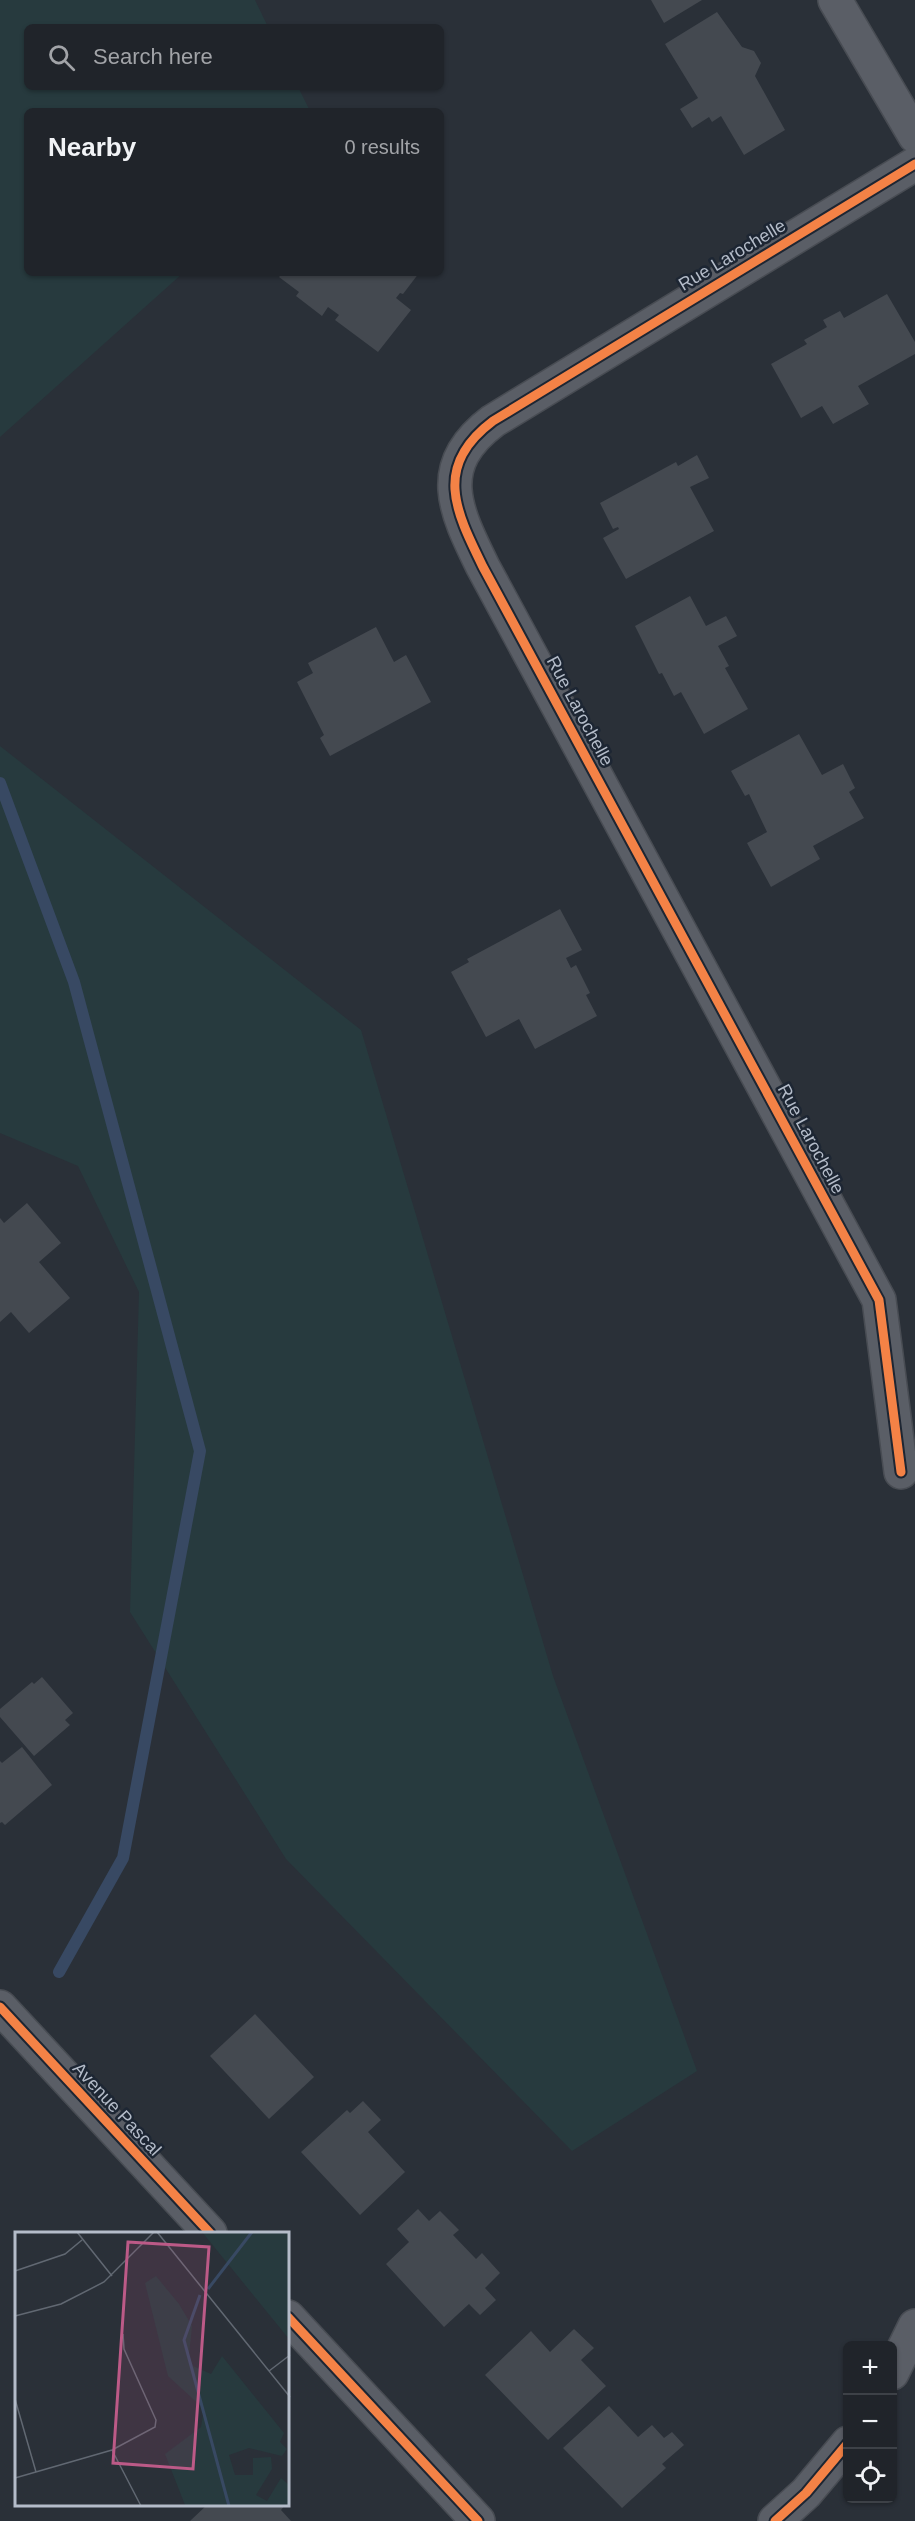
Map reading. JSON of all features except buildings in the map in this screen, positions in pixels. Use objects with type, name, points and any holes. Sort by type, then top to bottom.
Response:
[{"type":"street","points":[[835,0],[915,136]]},
{"type":"street","name":"Rue Larochelle","points":[[901,1472],[879,1300],[483,567],[464,528],[456,499],[455,470],[463,449],[492,420],[915,164]]},
{"type":"street","name":"Avenue Pascal","points":[[0,2007],[209,2232]]},
{"type":"street","points":[[290,2319],[477,2521]]},
{"type":"street","points":[[897,2363],[915,2326]]},
{"type":"street","points":[[775,2521],[806,2493],[843,2449]]},
{"type":"green space","points":[[0,0],[255,0],[267,24],[24,24],[24,90],[300,90],[308,108],[24,108],[24,276],[180,276],[0,437]]},
{"type":"green space","points":[[0,746],[361,1030],[553,1676],[697,2071],[572,2151],[286,1859],[130,1612],[139,1292],[78,1166],[0,1133]]},
{"type":"waterway","points":[[0,783],[74,982],[200,1451],[123,1858],[59,1972]]},
{"type":"cycle path","points":[[901,1472],[879,1300],[483,567],[464,526],[455,490],[456,472],[462,455],[474,438],[493,421],[915,164]]},
{"type":"cycle path","points":[[0,2007],[209,2232]]},
{"type":"cycle path","points":[[290,2319],[478,2521]]},
{"type":"cycle path","points":[[775,2521],[806,2493],[843,2449]]}]
